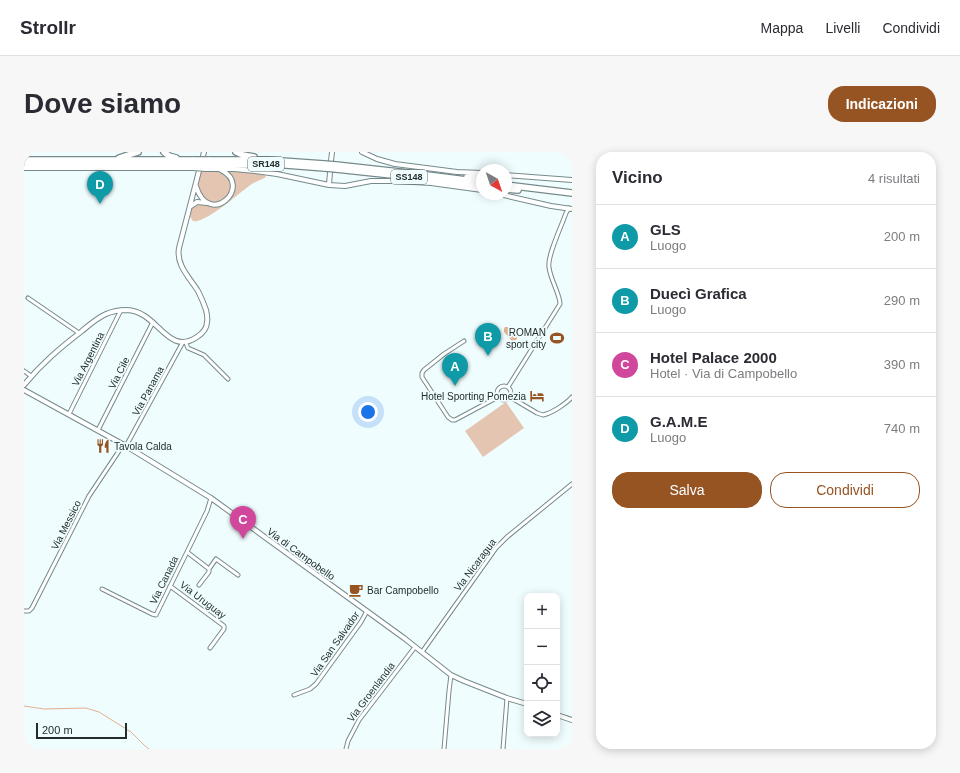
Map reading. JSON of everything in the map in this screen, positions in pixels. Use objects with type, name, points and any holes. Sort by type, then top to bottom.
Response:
[{"type":"highway","points":[[105,160],[138,152]]},
{"type":"highway","points":[[164,152],[172,157],[192,163]]},
{"type":"highway","points":[[236,152],[250,157],[286,161]]},
{"type":"highway","name":"SR148","points":[[24,160],[105,160],[207,164],[325,166]]},
{"type":"highway","name":"SR148","points":[[207,164],[286,161],[451,178]]},
{"type":"highway","name":"SR148","points":[[24,164],[192,163]]},
{"type":"highway","points":[[144,164],[175,168]]},
{"type":"highway","name":"SS148","points":[[333,167],[476,185]]},
{"type":"highway","points":[[451,178],[476,176]]},
{"type":"highway","points":[[451,178],[476,185]]},
{"type":"highway","points":[[446,185],[476,186]]},
{"type":"highway","points":[[512,186],[572,193]]},
{"type":"highway","points":[[512,190],[572,197]]},
{"type":"street","points":[[329,185],[333,167],[332,152]]},
{"type":"street","points":[[362,152],[377,160],[395,164],[476,174]]},
{"type":"street","points":[[24,168],[175,168],[192,163]]},
{"type":"street","points":[[191,206],[196,202],[216,205],[222,203],[228,199],[232,192],[233,186],[231,179],[225,172],[207,164]]},
{"type":"street","points":[[219,169],[266,172],[329,185],[345,186],[375,180],[446,185]]},
{"type":"street","points":[[24,385],[53,354],[104,315],[112,312],[132,310],[139,312],[177,342],[185,342],[202,334],[208,321],[206,312],[202,299],[182,268],[179,259],[179,248],[199,171]]},
{"type":"street","points":[[512,175],[572,180]]},
{"type":"street","points":[[196,186],[200,196],[207,203]]},
{"type":"street","points":[[512,197],[559,207],[571,208]]},
{"type":"street","points":[[508,387],[560,304],[560,299],[548,264],[566,213],[571,208]]},
{"type":"street","points":[[28,298],[79,333]]},
{"type":"street","name":"Via Argentina","points":[[69,414],[121,310]]},
{"type":"street","name":"Via Cile","points":[[98,430],[153,322]]},
{"type":"street","points":[[185,342],[188,348],[204,355],[228,379]]},
{"type":"street","name":"Via Panama","points":[[125,446],[185,342]]},
{"type":"street","points":[[464,342],[440,357],[424,370],[422,377],[448,417],[452,420],[498,397]]},
{"type":"street","points":[[24,372],[31,376]]},
{"type":"street","points":[[498,397],[497,392],[499,388],[503,386],[508,387]]},
{"type":"street","points":[[498,397],[500,399],[507,400],[510,397],[511,391],[508,387]]},
{"type":"street","name":"Via di Campobello","points":[[24,390],[98,430],[211,498],[451,674],[464,681],[524,703]]},
{"type":"street","points":[[510,397],[537,414],[543,415],[560,406],[572,397]]},
{"type":"street","name":"Via Messico","points":[[24,611],[29,611],[32,608],[90,496],[125,446]]},
{"type":"street","name":"Via Nicaragua","points":[[422,652],[496,548],[507,537],[572,484]]},
{"type":"street","name":"Via Canada","points":[[102,589],[154,615],[156,614],[207,511],[211,498]]},
{"type":"street","points":[[187,552],[209,569]]},
{"type":"street","points":[[199,586],[217,559],[238,575]]},
{"type":"street","name":"Via Uruguay","points":[[170,586],[224,626],[224,629],[210,648]]},
{"type":"street","name":"Via San Salvador","points":[[294,696],[311,688],[318,682],[361,622],[367,611]]},
{"type":"street","name":"Via Groenlandia","points":[[346,749],[348,741],[359,720],[415,647]]},
{"type":"street","points":[[444,749],[451,674]]},
{"type":"street","points":[[503,749],[507,698]]},
{"type":"street","points":[[560,715],[572,720]]},
{"type":"shaded area","points":[[218,170],[228,177],[232,188],[229,197],[216,204],[205,201],[198,188],[201,171]]},
{"type":"shaded area","points":[[226,171],[246,171],[264,174],[266,177],[251,185],[205,218],[198,221],[193,221],[190,217],[192,207],[195,204],[212,206],[222,205],[232,196],[234,192],[234,183],[231,176]]},
{"type":"shaded area","points":[[505,327],[508,327],[517,336],[517,339],[512,343],[509,342],[511,340],[504,332]]},
{"type":"shaded area","points":[[506,402],[524,428],[483,457],[465,431]]},
{"type":"waterway","points":[[24,706],[44,709],[86,708],[99,712],[131,732],[149,749]]},
{"type":"place","name":"G.A.M.E","points":[[100,204]]},
{"type":"place","name":"ROMAN sport city","points":[[557,338]]},
{"type":"place","name":"Duecì Grafica","points":[[488,356]]},
{"type":"place","name":"GLS","points":[[455,386]]},
{"type":"place","name":"Hotel Sporting Pomezia","points":[[537,396]]},
{"type":"place","name":"Tavola Calda","points":[[103,446]]},
{"type":"place","name":"Hotel Palace 2000","points":[[243,539]]},
{"type":"place","name":"Bar Campobello","points":[[356,590]]}]
